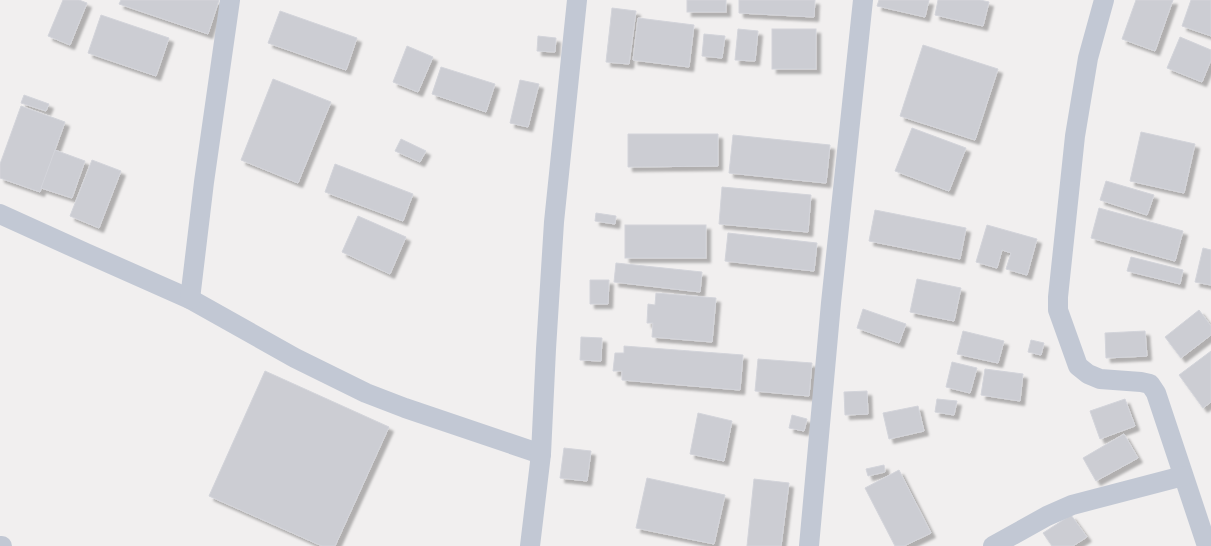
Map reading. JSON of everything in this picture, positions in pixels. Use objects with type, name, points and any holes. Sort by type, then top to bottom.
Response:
[{"type":"street","points":[[190,299],[204,182],[230,0]]},
{"type":"street","points":[[530,546],[541,454],[554,222],[576,0]]},
{"type":"street","points":[[808,546],[862,0]]},
{"type":"street","points":[[1104,0],[1088,58],[1075,136],[1058,310],[1078,366],[1088,374],[1100,379],[1150,384],[1156,392],[1207,546]]},
{"type":"street","points":[[0,214],[190,299],[296,358],[366,392],[405,408],[541,454]]},
{"type":"street","points":[[993,546],[1047,516],[1072,505],[1184,476]]},
{"type":"building","points":[[63,0],[79,0],[87,3],[70,45],[48,36]]},
{"type":"building","points":[[121,0],[219,0],[208,34],[119,4]]},
{"type":"building","points":[[687,0],[726,0],[726,12],[687,12]]},
{"type":"building","points":[[739,0],[815,0],[814,17],[739,13]]},
{"type":"building","points":[[879,0],[929,0],[925,17],[877,6]]},
{"type":"building","points":[[938,0],[980,0],[989,2],[983,26],[935,15]]},
{"type":"building","points":[[1136,0],[1173,0],[1155,51],[1122,39]]},
{"type":"building","points":[[1191,0],[1211,0],[1211,36],[1182,26]]},
{"type":"building","points":[[612,8],[636,11],[629,64],[606,62]]},
{"type":"building","points":[[280,11],[357,38],[346,70],[268,43]]},
{"type":"building","points":[[101,15],[169,38],[156,76],[88,53]]},
{"type":"building","points":[[638,18],[694,25],[689,67],[633,60]]},
{"type":"building","points":[[738,29],[758,31],[755,61],[735,60]]},
{"type":"building","points":[[772,29],[816,29],[816,69],[772,69]]},
{"type":"building","points":[[704,34],[725,36],[722,58],[702,56]]},
{"type":"building","points":[[538,36],[556,38],[555,52],[537,51]]},
{"type":"building","points":[[1180,37],[1211,50],[1211,60],[1202,82],[1167,68]]},
{"type":"building","points":[[923,45],[998,69],[975,140],[900,116]]},
{"type":"building","points":[[407,46],[433,57],[418,92],[393,82]]},
{"type":"building","points":[[441,67],[495,84],[486,112],[432,94]]},
{"type":"building","points":[[273,79],[331,102],[298,183],[241,160]]},
{"type":"building","points":[[520,80],[539,84],[528,127],[510,123]]},
{"type":"building","points":[[24,95],[49,104],[46,111],[21,103]]},
{"type":"building","points":[[21,106],[65,122],[40,192],[0,178],[0,164]]},
{"type":"building","points":[[912,128],[966,148],[949,191],[895,171]]},
{"type":"building","points":[[1141,132],[1195,144],[1184,193],[1130,181]]},
{"type":"building","points":[[628,134],[718,134],[718,166],[628,167]]},
{"type":"building","points":[[733,135],[830,145],[826,183],[729,173]]},
{"type":"building","points":[[401,139],[426,151],[420,162],[395,151]]},
{"type":"building","points":[[55,150],[85,161],[72,198],[41,188]]},
{"type":"building","points":[[92,160],[121,171],[99,228],[70,216]]},
{"type":"building","points":[[335,164],[413,194],[403,221],[325,192]]},
{"type":"building","points":[[1106,181],[1154,195],[1147,215],[1100,200]]},
{"type":"building","points":[[722,187],[811,195],[808,232],[719,224]]},
{"type":"building","points":[[1099,208],[1183,231],[1175,261],[1091,238]]},
{"type":"building","points":[[875,210],[966,228],[960,259],[869,241]]},
{"type":"building","points":[[596,213],[616,216],[615,224],[595,221]]},
{"type":"building","points":[[358,216],[406,237],[390,274],[342,252]]},
{"type":"building","points":[[625,225],[706,225],[706,258],[625,258]]},
{"type":"building","points":[[987,225],[1037,239],[1027,275],[1006,269],[1011,253],[1002,250],[997,268],[976,262]]},
{"type":"building","points":[[728,233],[817,243],[814,271],[725,261]]},
{"type":"building","points":[[1203,248],[1211,250],[1211,285],[1195,282]]},
{"type":"building","points":[[1131,257],[1183,270],[1180,284],[1127,271]]},
{"type":"building","points":[[616,263],[702,272],[700,292],[614,282]]},
{"type":"building","points":[[917,279],[961,288],[954,321],[910,312]]},
{"type":"building","points":[[590,280],[609,280],[608,304],[590,304]]},
{"type":"building","points":[[656,293],[716,298],[712,342],[652,337],[653,323],[647,323],[648,304],[655,305]]},
{"type":"building","points":[[863,309],[906,324],[899,343],[857,328]]},
{"type":"building","points":[[1199,310],[1211,326],[1211,335],[1181,358],[1165,337]]},
{"type":"building","points":[[963,331],[1004,341],[998,363],[957,354]]},
{"type":"building","points":[[1145,331],[1147,356],[1106,358],[1105,333]]},
{"type":"building","points":[[581,337],[602,338],[601,361],[580,360]]},
{"type":"building","points":[[1031,340],[1044,343],[1041,355],[1028,352]]},
{"type":"building","points":[[624,346],[743,355],[740,390],[622,380],[622,371],[613,371],[615,353],[624,353]]},
{"type":"building","points":[[1211,351],[1211,402],[1203,408],[1179,375]]},
{"type":"building","points":[[758,359],[812,363],[809,396],[755,391]]},
{"type":"building","points":[[952,362],[977,368],[970,393],[946,387]]},
{"type":"building","points":[[985,369],[1023,374],[1020,401],[981,395]]},
{"type":"building","points":[[265,371],[389,427],[335,546],[322,546],[209,496]]},
{"type":"building","points":[[867,391],[868,414],[845,415],[844,392]]},
{"type":"building","points":[[937,399],[957,401],[954,415],[935,412]]},
{"type":"building","points":[[1125,399],[1135,426],[1100,439],[1090,411]]},
{"type":"building","points":[[918,406],[924,431],[889,439],[883,413]]},
{"type":"building","points":[[698,413],[732,421],[724,461],[690,454]]},
{"type":"building","points":[[792,415],[807,419],[804,431],[789,428]]},
{"type":"building","points":[[1124,434],[1138,458],[1096,481],[1083,458]]},
{"type":"building","points":[[564,448],[591,451],[587,481],[560,478]]},
{"type":"building","points":[[884,465],[885,472],[868,476],[866,469]]},
{"type":"building","points":[[899,470],[931,533],[904,546],[895,546],[865,488]]},
{"type":"building","points":[[647,478],[725,495],[714,544],[636,528]]},
{"type":"building","points":[[754,479],[789,483],[781,546],[747,546]]},
{"type":"building","points":[[1071,515],[1087,537],[1073,546],[1052,546],[1043,533]]}]
